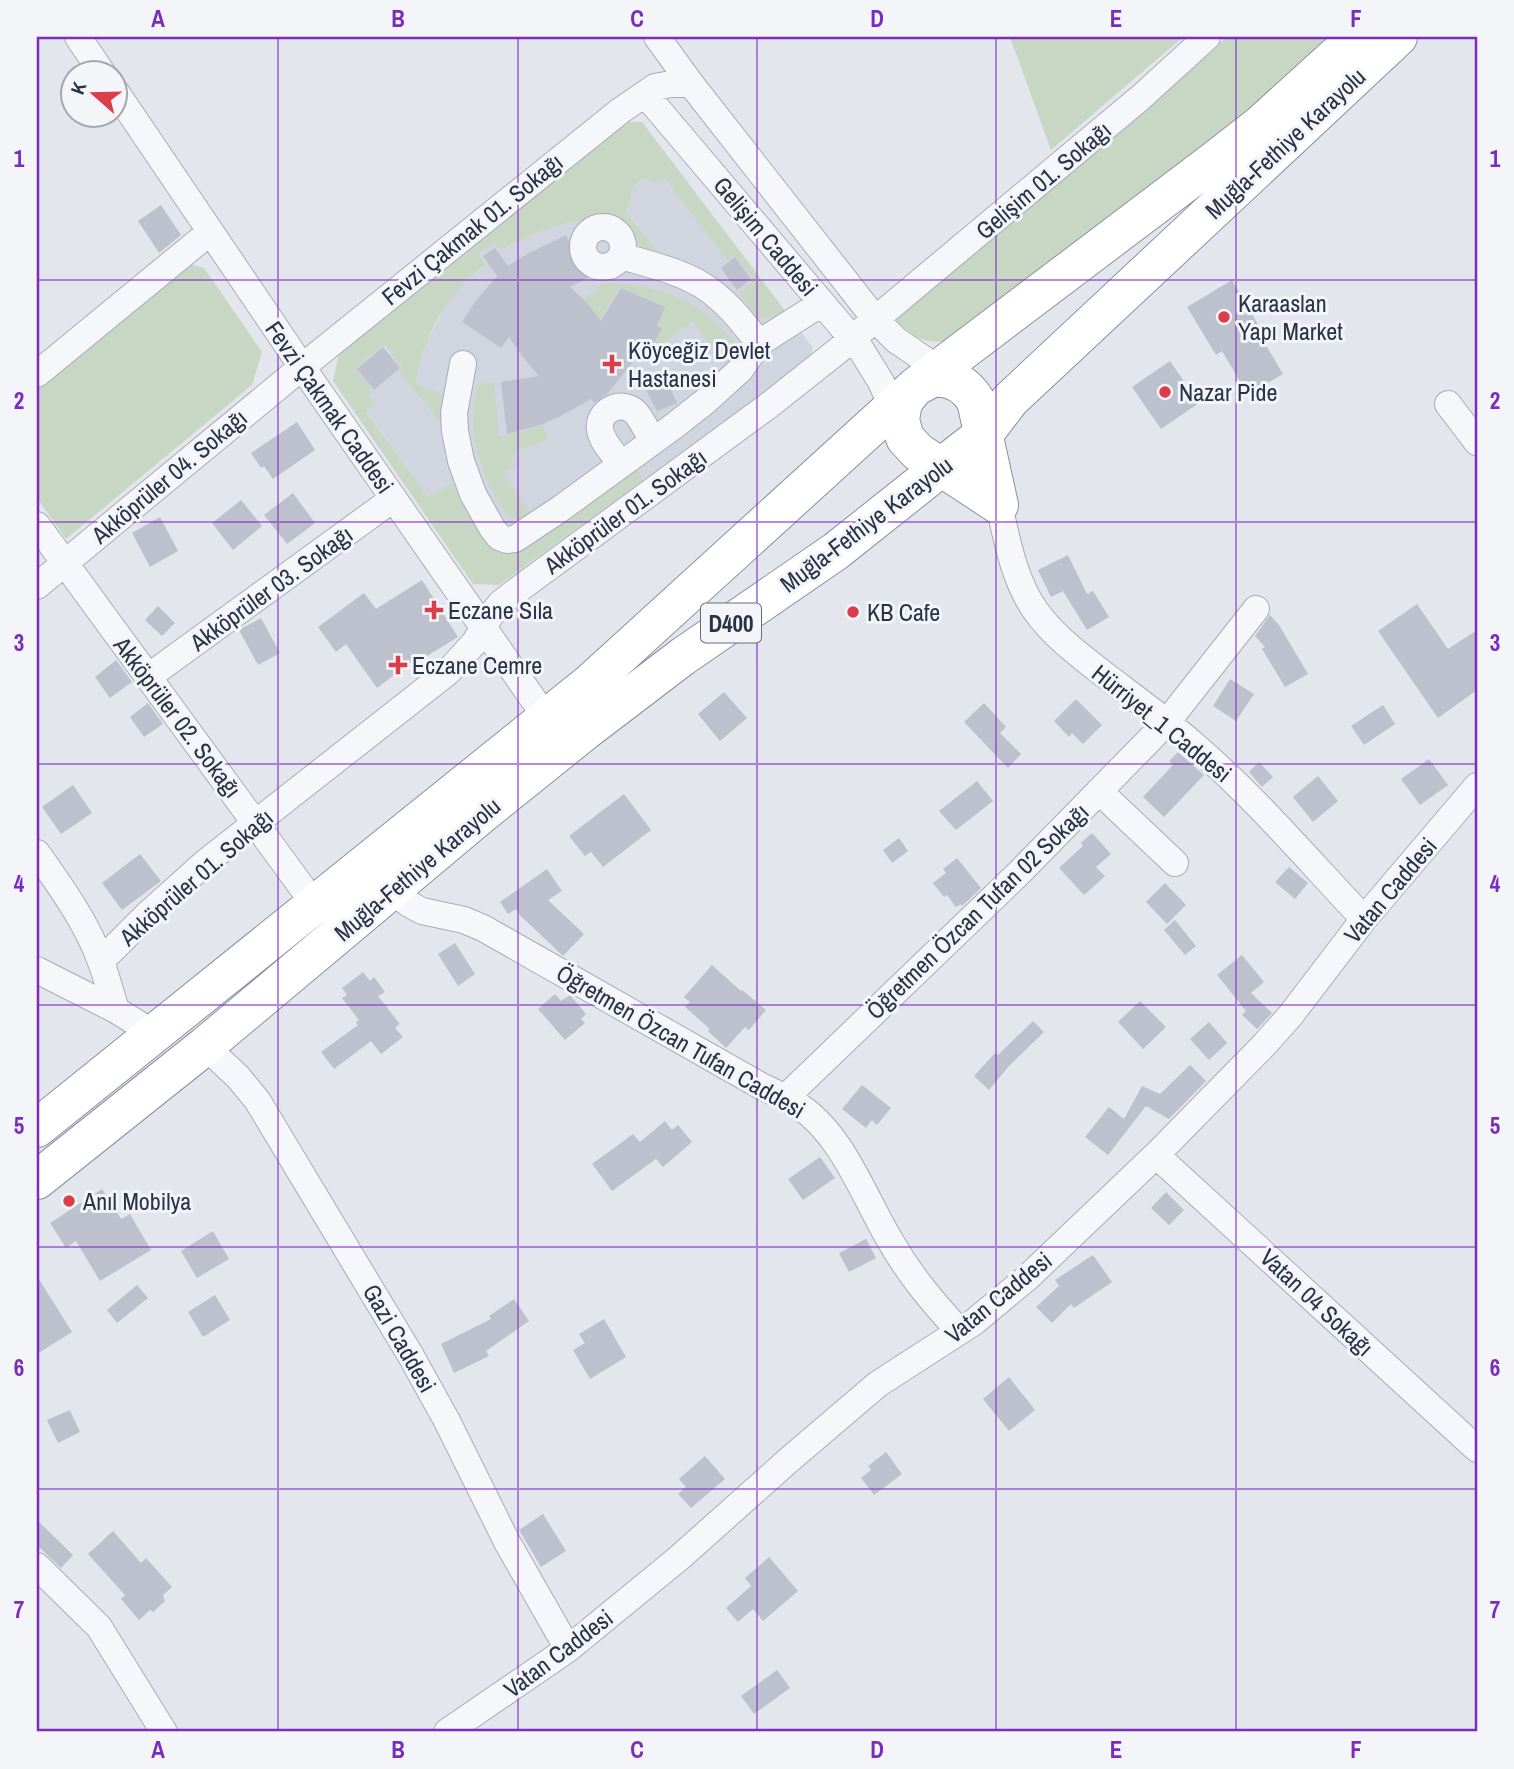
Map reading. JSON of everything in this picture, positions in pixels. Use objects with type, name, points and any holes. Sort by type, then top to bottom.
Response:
[{"type":"highway","name":"Muğla-Fethiye Karayolu","points":[[37,1128],[547,719],[630,649],[939,419],[1214,161],[1260,124],[1357,37]]},
{"type":"highway","name":"Muğla-Fethiye Karayolu","points":[[37,1180],[205,1046],[483,813],[629,697],[682,657],[836,551],[939,419],[1010,400],[1398,37]]},
{"type":"highway","points":[[939,419],[999,505]]},
{"type":"highway","points":[[939,419],[999,505]]},
{"type":"street","points":[[78,37],[94,60]]},
{"type":"street","name":"Gelişim Caddesi","points":[[657,37],[876,320],[896,340],[939,419]]},
{"type":"street","name":"Gelişim 01. Sokağı","points":[[876,320],[1140,98],[1207,37]]},
{"type":"street","points":[[645,94],[655,87],[691,84]]},
{"type":"street","name":"Gelişim Caddesi","points":[[645,94],[853,339],[871,364],[939,419]]},
{"type":"street","name":"Fevzi Çakmak 01. Sokağı","points":[[302,367],[609,119],[645,94]]},
{"type":"street","name":"Fevzi Çakmak Caddesi","points":[[130,113],[302,367],[547,719]]},
{"type":"street","points":[[37,374],[210,232]]},
{"type":"street","points":[[621,256],[700,284],[734,313],[759,343]]},
{"type":"street","points":[[463,364],[454,413],[461,461],[482,513],[499,537],[516,539],[707,400],[740,370],[759,343],[822,303]]},
{"type":"street","name":"Akköprüler 01. Sokağı","points":[[101,961],[174,890],[256,822],[449,672],[475,642],[501,603],[768,406],[876,320]]},
{"type":"street","name":"Akköprüler 04. Sokağı","points":[[37,586],[302,367]]},
{"type":"street","points":[[1448,404],[1477,442]]},
{"type":"street","points":[[621,464],[601,432],[602,418],[610,409],[622,407],[634,412],[653,441]]},
{"type":"street","name":"Akköprüler 03. Sokağı","points":[[148,677],[393,499]]},
{"type":"street","name":"Hürriyet_1 Caddesi","points":[[999,505],[1025,591],[1048,627],[1079,655],[1167,722],[1232,779],[1364,919]]},
{"type":"street","name":"Akköprüler 02. Sokağı","points":[[37,524],[315,905]]},
{"type":"street","name":"Öğretmen Özcan Tufan 02 Sokağı","points":[[785,1098],[1020,872],[1167,722],[1256,609]]},
{"type":"street","name":"Vatan Caddesi","points":[[447,1732],[568,1649],[679,1558],[869,1392],[974,1322],[1027,1278],[1156,1155],[1290,1016],[1364,919],[1477,786]]},
{"type":"street","points":[[1099,791],[1175,863]]},
{"type":"street","points":[[37,853],[67,896],[101,961],[116,1010]]},
{"type":"street","name":"Öğretmen Özcan Tufan Caddesi","points":[[391,890],[422,911],[464,920],[483,928],[800,1106],[827,1133],[854,1173],[890,1241],[913,1277],[959,1331]]},
{"type":"street","points":[[37,970],[116,1010],[153,1033]]},
{"type":"street","name":"Gazi Caddesi","points":[[205,1046],[238,1077],[257,1100],[370,1287],[447,1421],[502,1532],[568,1649]]},
{"type":"street","name":"Vatan 04 Sokağı","points":[[1156,1155],[1477,1449]]},
{"type":"street","points":[[37,1566],[99,1627],[164,1732]]},
{"type":"shaded area","name":"Köyceğiz Devlet Hastanesi","points":[[663,177],[728,260],[735,255],[754,280],[786,312],[813,348],[810,360],[644,480],[635,468],[528,547],[519,552],[503,552],[483,535],[452,484],[429,497],[366,411],[368,396],[354,368],[383,345],[443,427],[416,384],[419,368],[426,343],[447,302],[485,265],[478,254],[496,241],[503,250],[529,235],[563,223],[613,216],[623,219],[628,227],[660,255],[626,212],[634,187],[644,179]]},
{"type":"green space","points":[[1010,37],[1183,37],[1051,150]]},
{"type":"green space","points":[[1226,37],[1336,37],[1240,121],[947,341],[918,338],[895,319],[1214,50]]},
{"type":"green space","points":[[627,122],[642,122],[786,312],[759,319],[739,292],[754,280],[735,256],[728,261],[664,178],[654,183],[644,179],[638,184],[632,191],[626,212],[661,256],[634,248],[625,221],[611,216],[561,224],[502,250],[495,242],[479,254],[485,265],[458,290],[438,317],[425,348],[416,384],[445,395],[444,428],[399,371],[402,368],[384,345],[355,368],[373,392],[368,396],[375,404],[366,412],[429,497],[452,483],[483,534],[499,550],[507,553],[528,547],[635,467],[644,480],[499,585],[473,584],[333,381],[340,349]]},
{"type":"green space","points":[[189,264],[204,268],[262,352],[252,385],[66,539],[37,498],[37,388]]},
{"type":"green space","points":[[601,284],[650,288],[695,306],[726,332],[736,345],[739,353],[730,369],[692,321],[662,345],[655,342],[663,327],[658,325],[665,307],[620,287],[589,337],[591,313],[585,300]]},
{"type":"green space","points":[[494,383],[499,437],[543,425],[548,440],[515,452],[512,460],[514,466],[503,473],[533,517],[524,520],[518,520],[502,507],[488,482],[476,443],[473,428],[478,384]]},
{"type":"building","points":[[161,205],[181,235],[159,253],[138,221]]},
{"type":"building","points":[[566,235],[588,278],[570,287],[601,321],[621,288],[665,307],[657,326],[662,328],[651,349],[646,346],[607,394],[594,403],[591,399],[543,424],[507,434],[501,382],[539,376],[509,337],[501,348],[462,322],[497,276],[483,256],[495,248],[508,266]]},
{"type":"building","points":[[735,257],[751,279],[737,290],[721,268]]},
{"type":"building","points":[[1232,280],[1283,374],[1248,395],[1222,351],[1216,355],[1187,307]]},
{"type":"building","points":[[383,347],[400,368],[374,390],[357,369]]},
{"type":"building","points":[[1170,361],[1199,403],[1161,429],[1132,387]]},
{"type":"building","points":[[669,375],[675,388],[671,390],[677,403],[657,411],[644,386]]},
{"type":"building","points":[[297,422],[315,450],[273,479],[251,453]]},
{"type":"building","points":[[293,493],[315,523],[287,544],[264,515]]},
{"type":"building","points":[[241,500],[262,526],[233,550],[212,523]]},
{"type":"building","points":[[160,517],[178,551],[150,567],[132,533]]},
{"type":"building","points":[[1068,555],[1087,594],[1093,591],[1109,617],[1087,630],[1063,591],[1051,597],[1038,570]]},
{"type":"building","points":[[422,580],[458,637],[422,659],[420,656],[377,688],[346,644],[336,652],[318,627],[364,593],[376,609]]},
{"type":"building","points":[[1417,604],[1448,649],[1477,630],[1477,690],[1438,718],[1378,631]]},
{"type":"building","points":[[158,606],[175,623],[162,636],[145,620]]},
{"type":"building","points":[[1270,615],[1279,625],[1308,674],[1285,687],[1262,649],[1265,647],[1255,636]]},
{"type":"building","points":[[261,618],[280,653],[258,665],[239,630]]},
{"type":"building","points":[[116,660],[132,682],[110,698],[95,677]]},
{"type":"building","points":[[1230,679],[1254,694],[1236,721],[1213,706]]},
{"type":"building","points":[[724,692],[747,718],[720,741],[698,714]]},
{"type":"building","points":[[1076,699],[1102,725],[1083,744],[1072,733],[1069,737],[1054,721]]},
{"type":"building","points":[[148,703],[163,724],[144,737],[130,717]]},
{"type":"building","points":[[984,703],[1006,727],[1000,733],[1021,754],[1008,768],[964,722]]},
{"type":"building","points":[[1383,705],[1395,724],[1364,745],[1351,726]]},
{"type":"building","points":[[1178,752],[1204,775],[1164,817],[1143,797],[1173,765],[1169,761]]},
{"type":"building","points":[[1429,759],[1448,785],[1420,805],[1401,779]]},
{"type":"building","points":[[1259,762],[1273,777],[1262,787],[1249,772]]},
{"type":"building","points":[[1318,776],[1338,801],[1313,822],[1293,797]]},
{"type":"building","points":[[977,781],[993,801],[956,830],[939,811]]},
{"type":"building","points":[[73,785],[92,813],[61,834],[42,807]]},
{"type":"building","points":[[624,794],[651,830],[603,867],[591,852],[585,856],[569,836]]},
{"type":"building","points":[[1092,833],[1111,854],[1096,867],[1105,876],[1084,895],[1059,868],[1083,846],[1081,843]]},
{"type":"building","points":[[899,838],[908,851],[892,863],[883,850]]},
{"type":"building","points":[[140,854],[161,881],[122,910],[102,883]]},
{"type":"building","points":[[957,858],[981,888],[962,906],[961,904],[956,907],[933,883],[946,873],[943,869]]},
{"type":"building","points":[[1289,867],[1308,883],[1295,899],[1275,882]]},
{"type":"building","points":[[547,869],[562,891],[548,900],[584,934],[563,956],[522,918],[516,909],[508,914],[500,902]]},
{"type":"building","points":[[1165,883],[1186,905],[1167,924],[1146,902]]},
{"type":"building","points":[[1175,920],[1196,946],[1185,955],[1164,930]]},
{"type":"building","points":[[455,943],[475,974],[458,986],[438,954]]},
{"type":"building","points":[[1242,955],[1264,982],[1251,993],[1272,1013],[1257,1029],[1242,1015],[1246,1011],[1217,975]]},
{"type":"building","points":[[712,965],[766,1010],[749,1030],[745,1027],[726,1048],[708,1031],[710,1029],[685,1007],[690,1002],[684,997]]},
{"type":"building","points":[[363,972],[370,981],[374,977],[385,992],[378,996],[400,1024],[395,1028],[403,1037],[381,1054],[371,1041],[334,1069],[321,1052],[358,1025],[356,1022],[359,1020],[342,998],[347,995],[342,988]]},
{"type":"building","points":[[555,994],[561,1001],[570,995],[586,1014],[581,1019],[585,1023],[565,1040],[538,1009]]},
{"type":"building","points":[[1140,1001],[1166,1027],[1143,1049],[1118,1022]]},
{"type":"building","points":[[1033,1021],[1044,1032],[989,1090],[974,1076],[995,1053],[998,1055]]},
{"type":"building","points":[[1209,1022],[1227,1043],[1209,1060],[1190,1039]]},
{"type":"building","points":[[1190,1065],[1206,1081],[1169,1119],[1146,1106],[1108,1155],[1085,1137],[1109,1107],[1124,1119],[1142,1086],[1160,1094]]},
{"type":"building","points":[[862,1085],[891,1108],[877,1125],[872,1120],[866,1128],[842,1109]]},
{"type":"building","points":[[665,1121],[672,1130],[678,1125],[692,1142],[663,1167],[656,1159],[612,1191],[592,1164],[633,1134],[640,1142]]},
{"type":"building","points":[[820,1157],[835,1178],[803,1200],[788,1179]]},
{"type":"building","points":[[102,1189],[121,1219],[130,1214],[151,1250],[100,1281],[76,1241],[66,1248],[50,1223]]},
{"type":"building","points":[[1166,1192],[1184,1210],[1169,1225],[1151,1208]]},
{"type":"building","points":[[213,1231],[229,1259],[197,1278],[181,1251]]},
{"type":"building","points":[[866,1239],[876,1258],[849,1272],[839,1253]]},
{"type":"building","points":[[1093,1255],[1112,1282],[1074,1308],[1071,1304],[1052,1323],[1036,1307],[1059,1286],[1055,1280]]},
{"type":"building","points":[[37,1276],[72,1332],[37,1354]]},
{"type":"building","points":[[137,1285],[148,1298],[117,1323],[107,1310]]},
{"type":"building","points":[[215,1295],[230,1320],[203,1337],[188,1312]]},
{"type":"building","points":[[514,1299],[529,1321],[486,1351],[489,1356],[454,1373],[441,1344],[491,1319],[489,1316]]},
{"type":"building","points":[[604,1319],[626,1357],[590,1379],[573,1350],[585,1343],[579,1334]]},
{"type":"building","points":[[1009,1377],[1035,1410],[1009,1431],[983,1399]]},
{"type":"building","points":[[70,1410],[80,1432],[58,1443],[47,1420]]},
{"type":"building","points":[[886,1452],[902,1474],[874,1495],[861,1478],[871,1470],[868,1466]]},
{"type":"building","points":[[705,1456],[725,1479],[691,1508],[678,1494],[686,1487],[679,1479]]},
{"type":"building","points":[[543,1514],[566,1551],[541,1567],[519,1530]]},
{"type":"building","points":[[37,1520],[73,1555],[61,1568],[37,1545]]},
{"type":"building","points":[[113,1531],[141,1563],[146,1558],[172,1587],[163,1595],[165,1601],[139,1620],[121,1599],[125,1595],[88,1554]]},
{"type":"building","points":[[769,1557],[798,1591],[763,1621],[753,1609],[738,1622],[726,1608],[751,1586],[745,1578]]},
{"type":"building","points":[[777,1670],[790,1688],[754,1714],[741,1696]]},
{"type":"place","name":"Karaaslan Yapı Market","points":[[1224,317]]},
{"type":"place","name":"Köyceğiz Devlet Hastanesi","points":[[612,364]]},
{"type":"place","name":"Nazar Pide","points":[[1165,392]]},
{"type":"place","name":"Eczane Sıla","points":[[434,610]]},
{"type":"place","name":"KB Cafe","points":[[853,612]]},
{"type":"place","name":"Eczane Cemre","points":[[398,665]]},
{"type":"place","name":"Anıl Mobilya","points":[[69,1201]]}]
